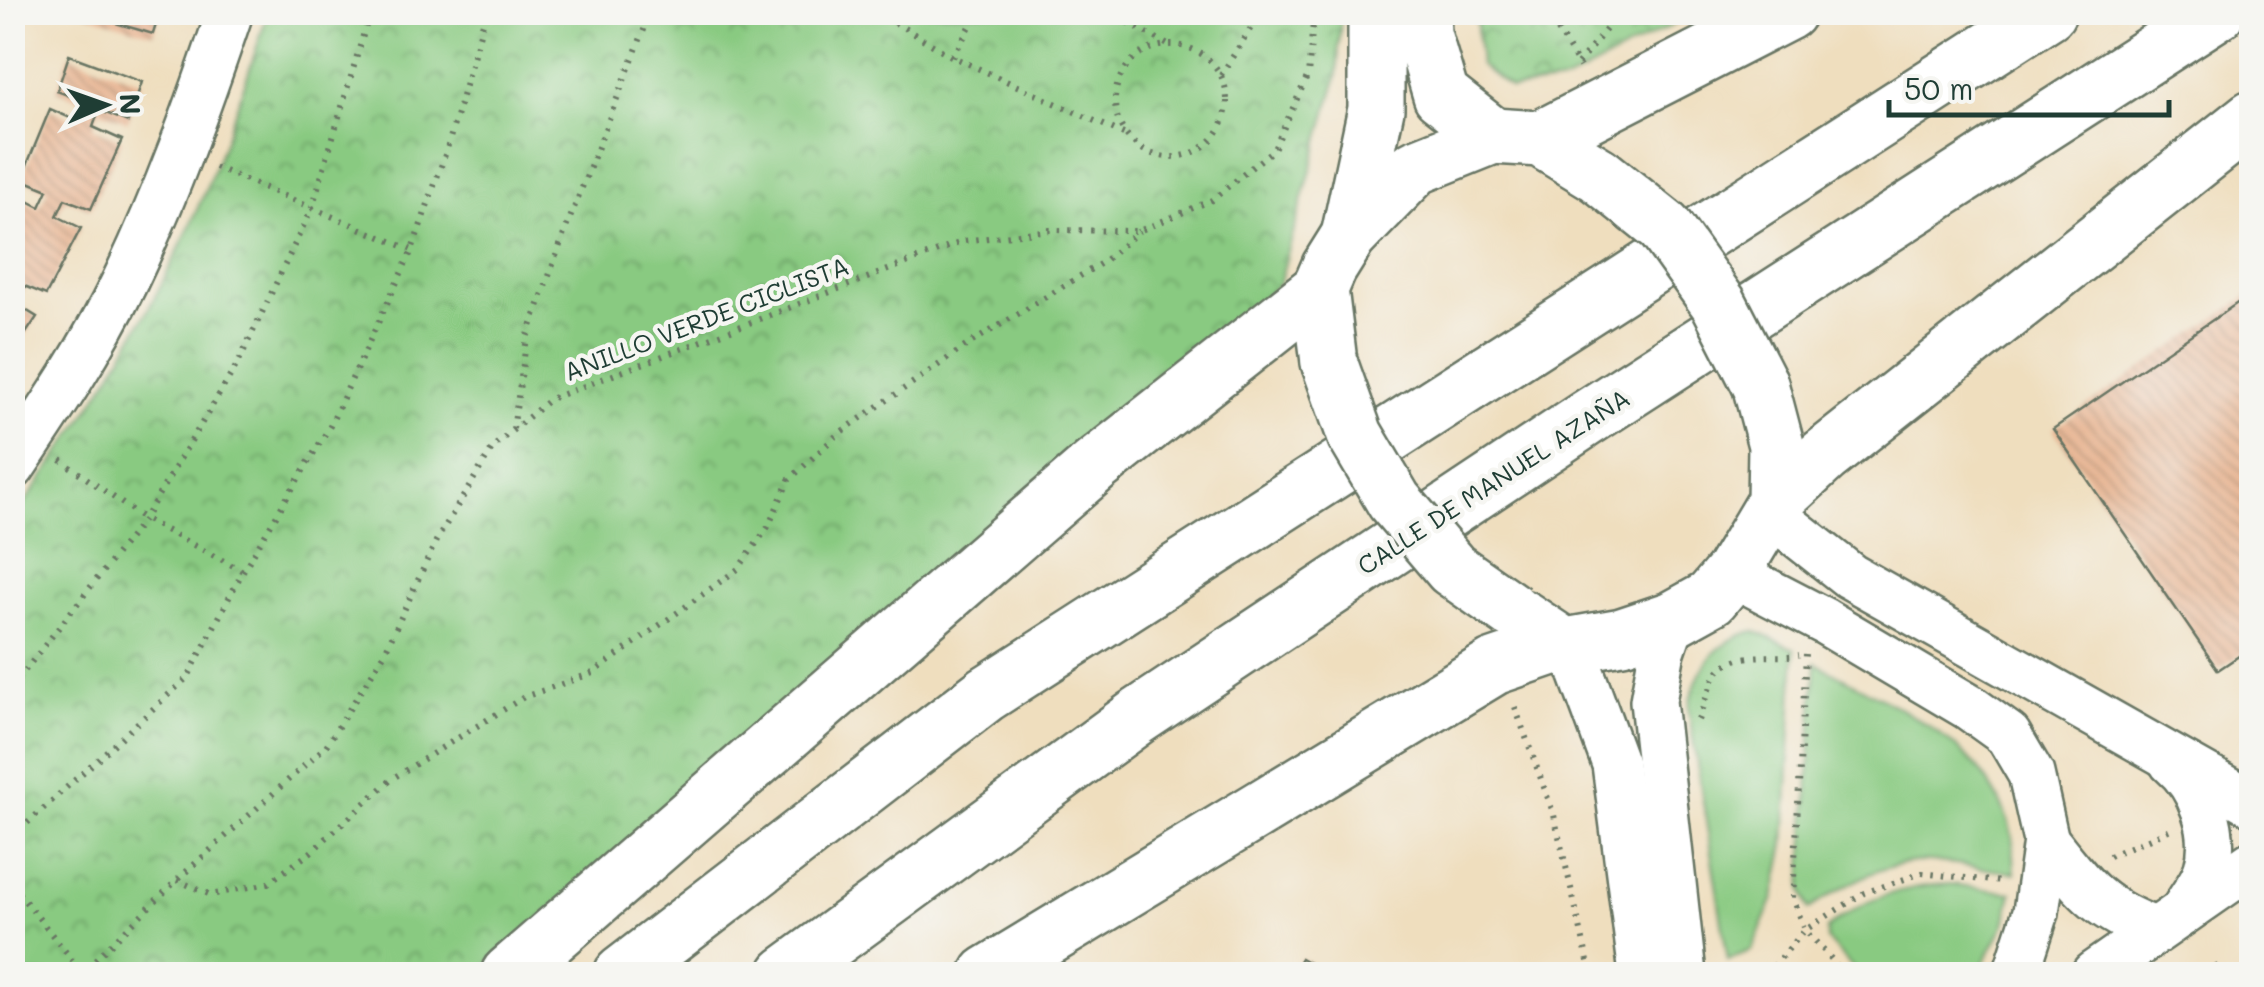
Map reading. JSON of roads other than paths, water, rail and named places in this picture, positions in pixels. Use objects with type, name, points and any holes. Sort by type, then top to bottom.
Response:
[{"type":"main road","points":[[1349,236],[1376,109],[1376,12]]},
{"type":"main road","points":[[1422,12],[1423,34],[1441,94],[1516,137],[1599,175],[1664,227],[1718,304],[1760,384],[1776,445],[1773,507]]},
{"type":"main road","points":[[510,974],[1095,466],[1320,289],[1349,236],[1416,167],[1516,137],[1788,12]]},
{"type":"main road","points":[[622,974],[986,694],[2048,12]]},
{"type":"main road","name":"CALLE DE MANUEL AZAÑA","points":[[786,974],[1138,717],[1587,418],[2216,12]]},
{"type":"main road","points":[[988,974],[1494,667],[1673,620],[1711,598],[1732,573],[1773,507],[1824,456],[2252,118]]},
{"type":"main road","points":[[1320,289],[1329,362],[1355,435],[1394,500],[1452,569],[1566,645]]},
{"type":"street","points":[[32,460],[71,376],[123,286],[190,131],[230,12]]},
{"type":"street","points":[[1773,507],[1850,576],[2252,803]]},
{"type":"street","points":[[1732,573],[1824,621],[1969,707],[2008,735],[2037,791],[2046,841],[2036,912],[2016,974]]},
{"type":"street","points":[[1642,974],[1653,701],[1662,651],[1673,620]]},
{"type":"street","points":[[1566,645],[1645,828],[1683,974]]},
{"type":"street","points":[[2155,748],[2185,773],[2203,806],[2210,836],[2207,870],[2169,921]]},
{"type":"street","points":[[2046,841],[2095,900],[2118,917],[2169,921]]},
{"type":"street","points":[[2094,974],[2252,864]]}]
